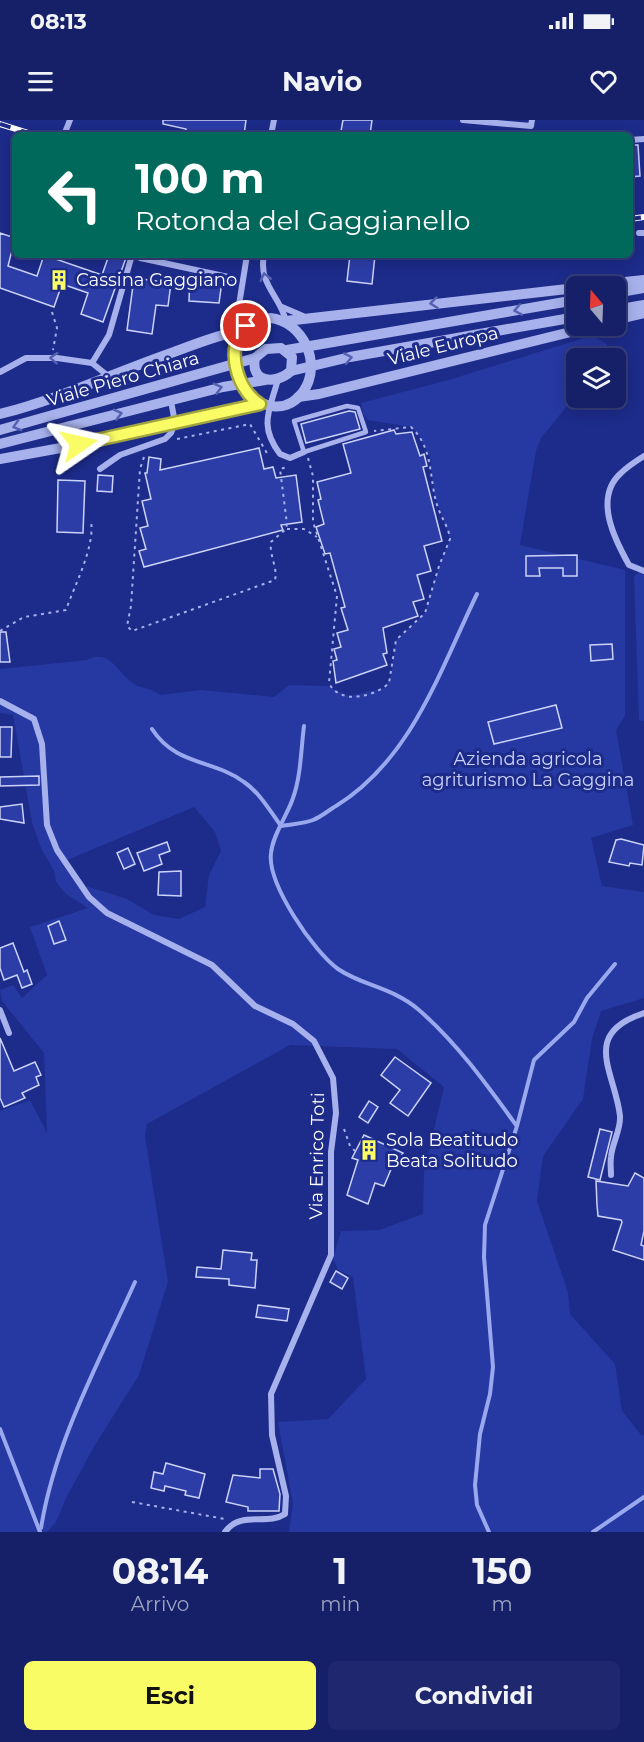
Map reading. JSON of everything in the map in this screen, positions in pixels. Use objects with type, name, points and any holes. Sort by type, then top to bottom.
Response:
[{"type":"street","points":[[463,120],[532,123]]},
{"type":"street","points":[[92,363],[110,335],[131,258]]},
{"type":"street","points":[[140,258],[233,278]]},
{"type":"street","points":[[246,258],[237,318],[240,331],[235,347],[238,371],[247,392],[260,404]]},
{"type":"street","points":[[264,258],[265,282],[273,299],[281,307],[306,317]]},
{"type":"street","points":[[626,282],[644,280]]},
{"type":"street","points":[[626,291],[644,288]]},
{"type":"street","name":"Viale Europa","points":[[240,331],[270,318],[286,321],[566,289]]},
{"type":"street","name":"Viale Europa","points":[[255,358],[266,349],[287,350],[566,302]]},
{"type":"street","points":[[626,308],[644,305]]},
{"type":"street","points":[[281,307],[286,321],[301,333],[309,357],[308,380],[298,397]]},
{"type":"street","points":[[626,317],[644,313]]},
{"type":"street","points":[[221,336],[237,318]]},
{"type":"street","name":"Viale Europa","points":[[278,380],[291,371],[350,357],[566,319]]},
{"type":"street","name":"Viale Piero Chiara","points":[[0,414],[40,404],[122,370],[240,331]]},
{"type":"street","name":"Viale Europa","points":[[260,404],[284,404],[298,397],[566,333]]},
{"type":"street","points":[[287,350],[294,361],[291,371]]},
{"type":"street","points":[[0,372],[26,358],[51,358],[92,363],[108,376]]},
{"type":"street","points":[[255,358],[254,371],[265,380],[278,380],[267,411],[270,436],[280,454],[290,458],[304,452]]},
{"type":"street","name":"Viale Piero Chiara","points":[[0,430],[255,358]]},
{"type":"street","name":"Viale Piero Chiara","points":[[0,444],[223,387],[265,380]]},
{"type":"street","points":[[100,469],[120,455],[165,439],[171,434],[175,423],[171,401]]},
{"type":"street","points":[[0,459],[99,441],[260,404]]},
{"type":"street","points":[[644,456],[619,474],[614,482],[608,507],[609,523],[628,566],[644,571]]},
{"type":"street","name":"Via Enrico Toti","points":[[0,701],[34,719],[42,744],[47,825],[57,850],[76,880],[106,913],[212,965],[255,1006],[293,1024],[314,1041],[333,1078],[335,1122],[331,1152],[331,1255],[271,1394],[272,1436],[286,1496],[285,1514],[278,1519],[248,1518],[225,1532]]},
{"type":"street","points":[[0,1010],[9,1033]]},
{"type":"street","points":[[611,1175],[611,1156],[620,1116],[605,1061],[605,1044],[614,1030],[644,1012]]},
{"type":"lane","points":[[347,406],[358,408],[366,432],[304,452],[294,421],[322,411],[347,406]]},
{"type":"path","points":[[51,358],[57,328],[52,312]]},
{"type":"path","points":[[176,439],[250,424],[270,457]]},
{"type":"path","points":[[304,452],[312,467],[312,511],[317,537],[337,596],[328,683],[335,692],[349,696],[376,692],[389,683],[396,640],[425,613],[450,539],[434,494],[430,457],[419,435],[411,427],[366,432]]},
{"type":"path","points":[[147,453],[142,459],[140,469],[131,606],[127,626],[130,630],[275,580],[271,542],[286,529],[304,529],[317,537]]},
{"type":"path","points":[[276,463],[280,469],[286,529]]},
{"type":"path","points":[[280,469],[291,467]]},
{"type":"path","points":[[0,631],[24,617],[66,610],[91,541],[91,521]]},
{"type":"path","points":[[335,1122],[343,1127],[350,1146],[355,1151]]},
{"type":"path","points":[[132,1502],[229,1519]]},
{"type":"green space","points":[[595,337],[607,344],[607,348],[566,348],[566,407],[541,438],[536,451],[520,545],[625,570],[625,716],[616,730],[633,825],[591,838],[602,886],[644,892],[644,998],[601,1011],[592,1039],[583,1099],[543,1156],[537,1201],[568,1292],[570,1314],[615,1364],[622,1411],[642,1436],[644,1435],[644,1532],[289,1532],[293,1504],[278,1422],[328,1419],[366,1379],[353,1277],[338,1270],[333,1258],[341,1231],[379,1230],[423,1214],[424,1172],[444,1087],[397,1049],[290,1045],[147,1124],[145,1136],[168,1282],[139,1375],[95,1445],[66,1498],[56,1522],[47,1532],[0,1532],[0,1111],[30,1100],[47,1133],[44,1053],[2,1001],[0,990],[13,985],[22,998],[47,975],[30,927],[88,908],[66,894],[56,882],[54,871],[41,848],[32,822],[13,715],[0,713],[0,669],[103,657],[131,682],[160,695],[201,690],[274,697],[289,685],[327,686],[349,696],[384,688],[391,677],[396,640],[425,613],[450,539],[434,494],[430,457],[419,435],[411,427],[368,420],[363,414],[361,403],[445,381],[584,338]],"holes":[[[194,807],[215,832],[221,851],[209,875],[205,907],[179,919],[154,915],[127,899],[86,886],[67,860]]]},
{"type":"green space","name":"Azienda agricola agriturismo La Gaggina","points":[[640,572],[644,575],[644,721],[639,720],[634,576]]},
{"type":"building","points":[[163,120],[246,120],[244,132],[185,132],[186,129],[163,124]]},
{"type":"building","points":[[343,120],[372,120],[370,132],[341,131]]},
{"type":"building","points":[[633,145],[638,145],[640,176],[633,177]]},
{"type":"building","name":"Cassina Gaggiano","points":[[0,233],[12,237],[8,266],[37,276],[43,258],[53,258],[102,275],[108,258],[126,258],[103,322],[81,314],[88,293],[62,284],[54,307],[0,288]]},
{"type":"building","points":[[350,258],[375,258],[372,284],[347,281]]},
{"type":"building","points":[[190,274],[222,281],[219,303],[189,301]]},
{"type":"building","points":[[134,278],[171,283],[168,306],[156,305],[152,334],[127,330]]},
{"type":"building","points":[[349,411],[355,412],[360,429],[306,443],[301,424]]},
{"type":"building","points":[[394,430],[396,434],[412,432],[420,456],[424,454],[427,466],[423,467],[442,541],[424,546],[431,571],[417,575],[424,599],[413,602],[418,616],[383,628],[387,653],[383,654],[387,665],[336,683],[333,661],[337,660],[334,649],[341,647],[337,633],[348,630],[341,608],[345,607],[330,553],[325,554],[316,527],[324,524],[318,500],[321,499],[317,482],[351,473],[343,444]]},
{"type":"building","points":[[259,448],[264,469],[273,467],[276,478],[296,475],[302,522],[281,525],[283,530],[144,567],[139,551],[146,549],[140,528],[148,526],[142,501],[151,499],[145,473],[147,473],[149,457],[161,459],[160,470]]},
{"type":"building","points":[[98,475],[113,476],[112,492],[97,491]]},
{"type":"building","points":[[58,480],[85,481],[83,533],[57,532]]},
{"type":"building","points":[[577,555],[577,576],[563,576],[563,568],[539,568],[540,576],[526,576],[526,556]]},
{"type":"building","points":[[0,632],[6,632],[10,662],[0,662]]},
{"type":"building","points":[[612,644],[613,659],[591,661],[590,645]]},
{"type":"building","points":[[556,705],[562,728],[494,744],[488,722]]},
{"type":"building","points":[[0,727],[12,727],[11,757],[0,757]]},
{"type":"building","points":[[39,776],[39,785],[0,786],[0,777]]},
{"type":"building","points":[[22,804],[24,823],[0,819],[0,807]]},
{"type":"building","points":[[621,839],[644,845],[642,865],[630,863],[629,866],[609,862],[616,840]]},
{"type":"building","points":[[167,842],[170,851],[159,855],[162,864],[144,871],[137,853]]},
{"type":"building","points":[[128,848],[135,864],[124,869],[117,853]]},
{"type":"building","points":[[181,871],[181,896],[158,895],[159,872]]},
{"type":"building","points":[[59,921],[66,940],[54,944],[48,926]]},
{"type":"building","points":[[13,943],[24,972],[27,970],[32,984],[22,988],[17,975],[4,980],[0,968],[0,948]]},
{"type":"building","points":[[0,1038],[14,1071],[35,1062],[41,1075],[36,1077],[39,1085],[22,1093],[25,1098],[4,1107],[0,1098]]},
{"type":"building","points":[[395,1057],[431,1083],[408,1116],[390,1103],[400,1090],[381,1075]]},
{"type":"building","points":[[369,1101],[378,1107],[368,1123],[359,1117]]},
{"type":"building","points":[[600,1129],[612,1132],[600,1180],[588,1177]]},
{"type":"building","points":[[364,1135],[403,1153],[394,1168],[392,1167],[384,1186],[375,1183],[368,1204],[347,1195],[358,1160],[352,1158]]},
{"type":"building","points":[[635,1173],[644,1178],[644,1231],[641,1245],[644,1246],[644,1260],[613,1250],[622,1222],[598,1216],[596,1181],[628,1186]]},
{"type":"building","points":[[223,1250],[252,1253],[251,1260],[257,1260],[255,1288],[229,1285],[229,1279],[196,1277],[197,1267],[221,1269]]},
{"type":"building","points":[[336,1271],[348,1278],[342,1289],[330,1282]]},
{"type":"building","points":[[258,1305],[289,1309],[287,1321],[256,1317]]},
{"type":"building","points":[[166,1463],[205,1474],[199,1498],[185,1495],[186,1491],[165,1486],[164,1491],[151,1488],[154,1472],[163,1474]]},
{"type":"building","points":[[260,1469],[273,1469],[280,1494],[279,1511],[248,1511],[248,1507],[226,1502],[233,1475],[260,1478]]},
{"type":"waterway","points":[[152,729],[172,750],[220,769],[250,786],[281,826],[313,820],[362,787],[385,764],[404,738],[436,682],[477,594]]},
{"type":"waterway","points":[[304,726],[296,790],[274,839],[271,853],[276,882],[284,899],[305,933],[338,969],[409,1002],[433,1023],[471,1065],[516,1125]]},
{"type":"waterway","points":[[489,1532],[477,1505],[475,1485],[480,1434],[490,1394],[493,1367],[484,1257],[485,1225],[517,1126],[534,1060],[574,1022],[587,998],[615,964]]},
{"type":"waterway","points":[[41,1528],[67,1433],[135,1282]]},
{"type":"waterway","points":[[0,1429],[40,1532]]},
{"type":"waterway","points":[[593,1532],[644,1497]]},
{"type":"railway","points":[[0,124],[25,132]]},
{"type":"railway","points":[[633,219],[644,217]]},
{"type":"place","name":"Cassina Gaggiano","points":[[59,280]]},
{"type":"place","name":"Sola Beatitudo Beata Solitudo","points":[[369,1150]]},
{"type":"route","points":[[79,444],[224,414],[260,404],[247,392],[238,371],[235,347],[240,331],[246,326]]}]
